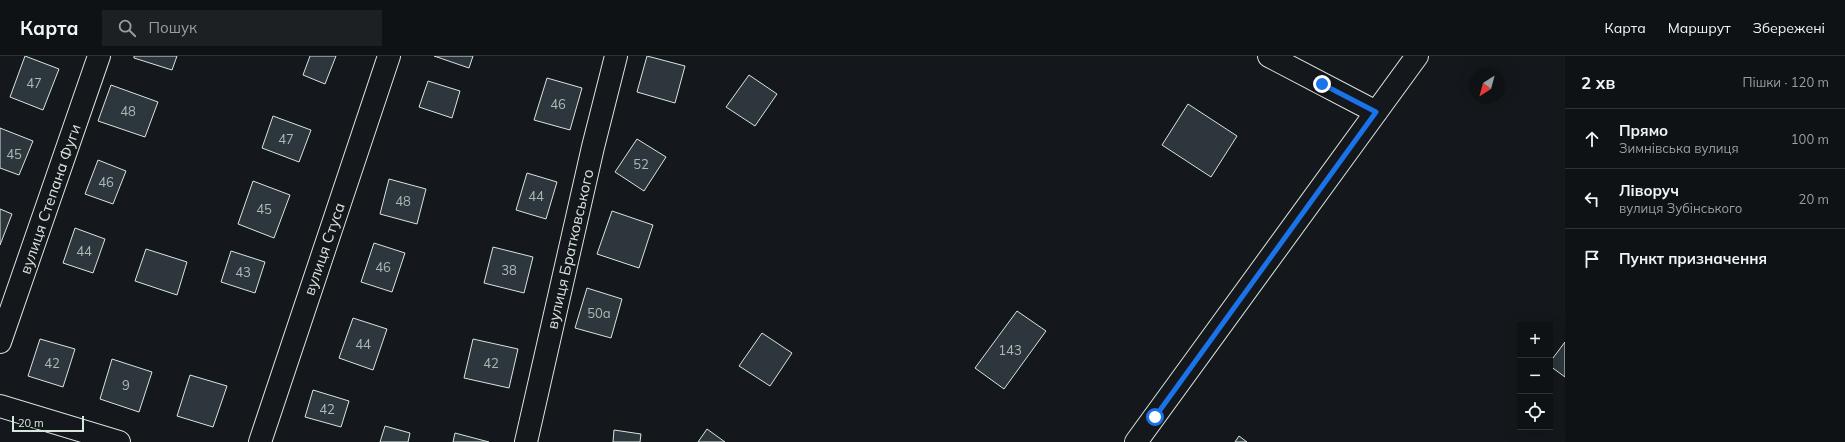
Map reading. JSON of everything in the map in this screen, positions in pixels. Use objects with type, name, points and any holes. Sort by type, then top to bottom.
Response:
[{"type":"street","name":"вулиця Степана Фуги","points":[[0,342],[99,56]]},
{"type":"street","name":"вулиця Стуса","points":[[260,442],[389,56]]},
{"type":"street","name":"вулиця Братковського","points":[[526,442],[593,147],[616,56]]},
{"type":"street","points":[[1269,56],[1376,112]]},
{"type":"street","points":[[1136,442],[1416,56]]},
{"type":"street","points":[[0,406],[119,442]]},
{"type":"building","points":[[25,56],[59,69],[43,110],[10,97]]},
{"type":"building","points":[[134,56],[177,56],[172,70],[134,58]]},
{"type":"building","points":[[310,56],[336,56],[325,84],[303,75]]},
{"type":"building","points":[[434,56],[473,56],[469,68]]},
{"type":"building","points":[[647,56],[685,66],[675,103],[637,92]]},
{"type":"building","points":[[749,75],[777,94],[755,126],[726,107]]},
{"type":"building","points":[[547,78],[582,88],[570,130],[534,120]]},
{"type":"building","points":[[428,81],[460,91],[452,118],[419,107]]},
{"type":"building","points":[[111,85],[158,102],[145,137],[98,121]]},
{"type":"building","points":[[1188,104],[1237,136],[1211,177],[1162,145]]},
{"type":"building","points":[[273,116],[311,130],[299,162],[262,148]]},
{"type":"building","points":[[0,128],[33,141],[19,175],[0,168]]},
{"type":"building","points":[[637,139],[666,157],[644,191],[615,172]]},
{"type":"building","points":[[98,160],[126,171],[113,204],[85,194]]},
{"type":"building","points":[[527,173],[557,182],[546,219],[516,210]]},
{"type":"building","points":[[389,179],[426,189],[417,224],[380,214]]},
{"type":"building","points":[[253,181],[290,195],[274,238],[238,224]]},
{"type":"building","points":[[0,209],[12,214],[0,245]]},
{"type":"building","points":[[612,211],[653,225],[639,268],[597,254]]},
{"type":"building","points":[[75,228],[105,239],[93,273],[63,263]]},
{"type":"building","points":[[374,243],[405,253],[392,292],[361,282]]},
{"type":"building","points":[[493,247],[533,257],[524,293],[484,283]]},
{"type":"building","points":[[146,249],[187,262],[177,295],[135,281]]},
{"type":"building","points":[[231,251],[265,262],[255,293],[221,282]]},
{"type":"building","points":[[587,288],[622,299],[611,338],[575,328]]},
{"type":"building","points":[[1017,311],[1046,331],[1004,389],[975,368]]},
{"type":"building","points":[[353,318],[387,329],[373,370],[339,358]]},
{"type":"building","points":[[762,333],[792,353],[770,386],[739,366]]},
{"type":"building","points":[[40,339],[75,349],[63,387],[28,376]]},
{"type":"building","points":[[473,339],[518,349],[509,388],[464,378]]},
{"type":"building","points":[[1565,342],[1565,377],[1553,368],[1553,358]]},
{"type":"building","points":[[112,359],[152,372],[139,412],[100,399]]},
{"type":"building","points":[[190,375],[227,386],[213,427],[177,416]]},
{"type":"building","points":[[313,390],[349,401],[341,427],[305,417]]},
{"type":"building","points":[[385,426],[410,433],[408,442],[380,442]]},
{"type":"building","points":[[707,429],[725,442],[698,442]]},
{"type":"building","points":[[614,430],[641,434],[640,442],[613,442]]},
{"type":"building","points":[[455,433],[489,442],[453,442]]},
{"type":"building","points":[[1239,436],[1247,442],[1235,442]]},
{"type":"route","points":[[1155,417],[1376,112],[1322,84]]}]
